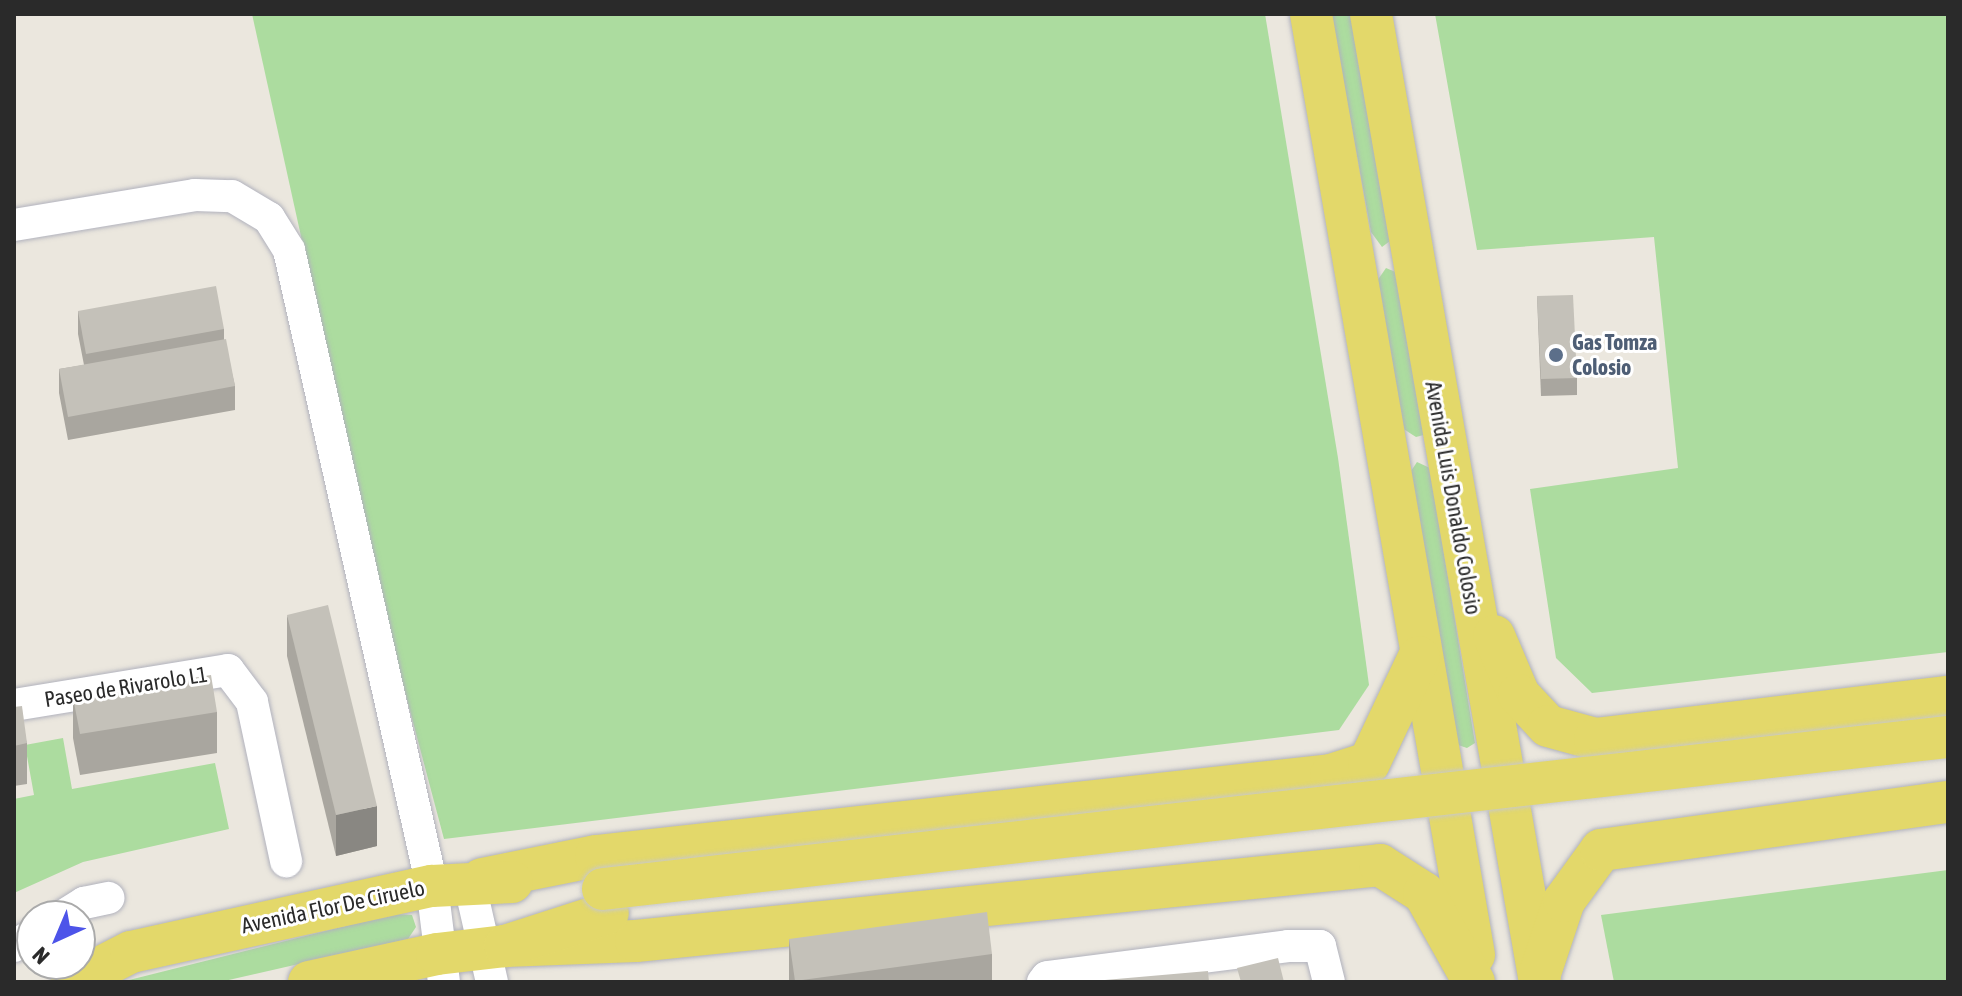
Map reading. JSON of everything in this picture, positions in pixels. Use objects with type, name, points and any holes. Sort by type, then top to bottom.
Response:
[{"type":"main road","points":[[1311,14],[1476,982]]},
{"type":"main road","name":"Avenida Luis Donaldo Colosio","points":[[1371,14],[1463,560],[1539,980]]},
{"type":"main road","points":[[1463,560],[1519,695],[1548,726],[1595,739],[1948,697]]},
{"type":"main road","points":[[461,882],[596,856],[1331,775],[1369,763],[1419,657]]},
{"type":"main road","points":[[493,959],[606,901],[1255,813],[1500,792],[1948,737]]},
{"type":"main road","points":[[606,901],[1948,761]]},
{"type":"main road","points":[[1539,980],[1564,901],[1601,850],[1948,802]]},
{"type":"main road","points":[[309,982],[441,968],[636,941],[1380,865],[1424,893],[1476,982]]},
{"type":"main road","name":"Avenida Flor De Ciruelo","points":[[72,982],[131,952],[461,882],[606,901]]},
{"type":"street","points":[[14,225],[195,195],[232,196],[269,218],[289,250],[461,882],[493,959]]},
{"type":"street","name":"Paseo de Rivarolo L1","points":[[14,705],[228,670],[252,702],[286,861]]},
{"type":"street","points":[[441,968],[461,882]]},
{"type":"street","points":[[96,900],[108,898]]},
{"type":"street","points":[[1043,982],[1047,977],[1288,946],[1320,946],[1329,982]]},
{"type":"green space","points":[[252,14],[1265,14],[1338,458],[1369,685],[1339,730],[444,839],[384,613]]},
{"type":"green space","points":[[1331,14],[1353,14],[1394,238],[1382,247],[1371,232]]},
{"type":"green space","points":[[1435,14],[1948,14],[1948,652],[1592,693],[1556,658],[1530,489],[1678,468],[1654,237],[1477,250]]},
{"type":"green space","points":[[1386,268],[1398,273],[1427,434],[1416,437],[1402,428],[1377,281]]},
{"type":"green space","points":[[1417,462],[1430,468],[1475,743],[1467,748],[1455,744],[1409,474]]},
{"type":"green space","points":[[63,738],[72,789],[215,763],[229,829],[83,862],[14,893],[14,799],[34,795],[25,745]]},
{"type":"green space","points":[[1948,870],[1948,982],[1614,982],[1601,915]]},
{"type":"green space","points":[[394,914],[412,915],[416,927],[408,939],[220,982],[121,982]]},
{"type":"building","points":[[216,286],[224,329],[86,354],[78,311]]},
{"type":"building","points":[[1573,295],[1577,378],[1541,379],[1537,296]]},
{"type":"building","points":[[226,339],[235,386],[68,417],[59,369]]},
{"type":"building","points":[[328,605],[377,806],[336,815],[287,615]]},
{"type":"building","points":[[211,675],[217,712],[80,734],[73,697]]},
{"type":"building","points":[[22,706],[27,743],[14,746],[14,707]]},
{"type":"building","points":[[987,912],[992,954],[795,981],[789,939]]},
{"type":"building","points":[[1278,958],[1284,982],[1241,982],[1237,968]]},
{"type":"building","points":[[1208,971],[1209,982],[1082,982]]},
{"type":"place","name":"Gas Tomza Colosio","points":[[1556,355]]}]
